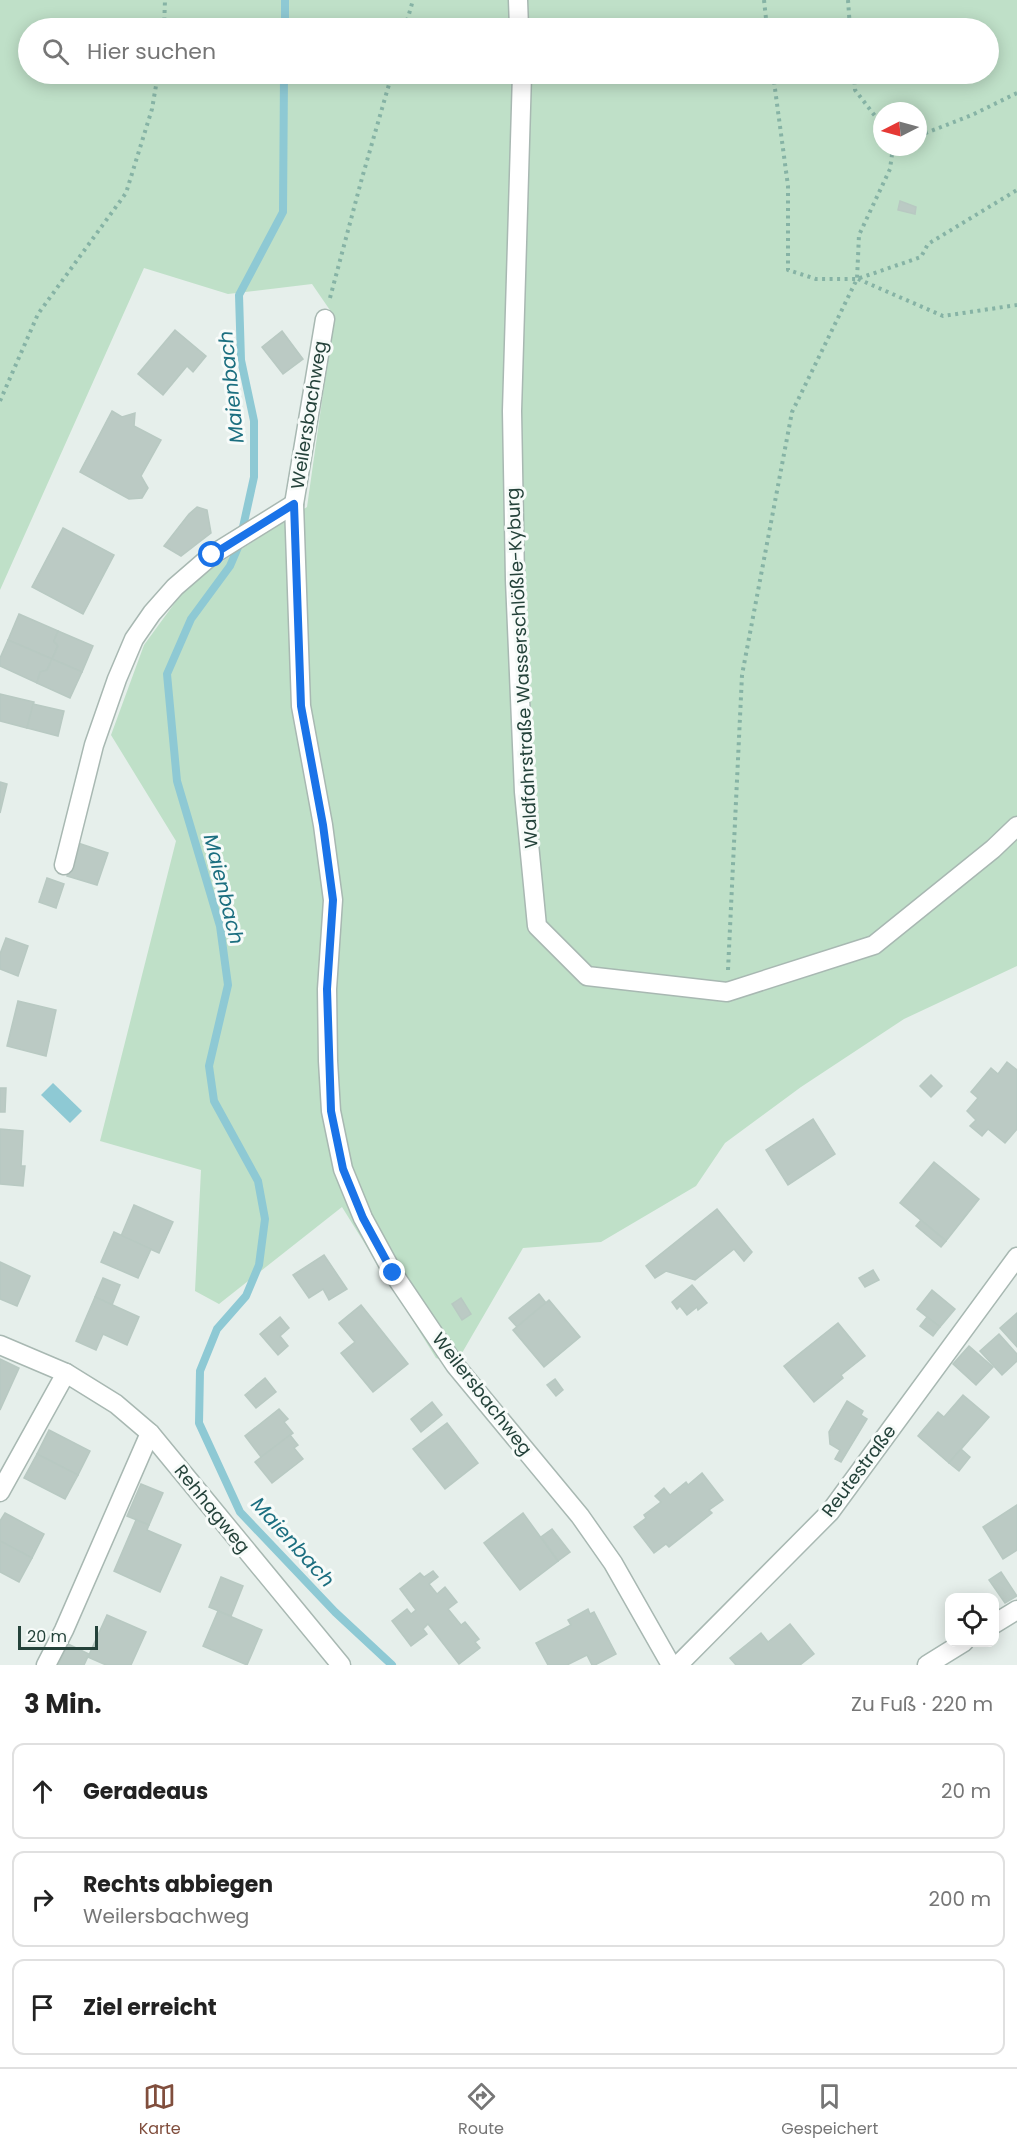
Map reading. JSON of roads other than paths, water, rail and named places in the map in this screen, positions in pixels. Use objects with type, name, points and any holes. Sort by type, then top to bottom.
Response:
[{"type":"street","points":[[518,0],[519,18]]},
{"type":"street","name":"Waldfahrstraße Wasserschlößle-Kyburg","points":[[522,84],[512,411],[514,546],[524,792],[537,926],[587,976],[727,992],[873,945],[993,849],[1017,826]]},
{"type":"street","name":"Weilersbachweg","points":[[325,319],[294,504],[301,706],[323,825],[333,900],[327,989],[328,1061],[331,1111],[343,1169],[363,1218],[399,1282],[455,1365],[580,1516],[613,1563],[671,1665]]},
{"type":"street","points":[[64,865],[94,745],[134,639],[152,613],[182,580],[212,555],[294,504]]},
{"type":"street","name":"Reutestraße","points":[[678,1665],[830,1512],[1017,1257]]},
{"type":"street","name":"Rehhagweg","points":[[0,1345],[66,1373],[116,1404],[150,1433],[341,1665]]},
{"type":"street","points":[[0,1492],[66,1373]]},
{"type":"street","points":[[46,1665],[64,1630],[150,1433]]},
{"type":"street","points":[[999,1621],[1017,1610]]},
{"type":"street","points":[[927,1665],[956,1647]]},
{"type":"water","points":[[53,1083],[82,1111],[70,1123],[41,1095]]},
{"type":"waterway","name":"Maienbach","points":[[285,0],[285,18]]},
{"type":"waterway","name":"Maienbach","points":[[243,527],[254,477],[254,421],[241,360],[239,295],[283,212],[284,84]]},
{"type":"waterway","name":"Maienbach","points":[[239,545],[230,566],[191,619],[167,674],[177,781],[220,926],[228,985],[209,1066],[214,1101],[258,1181],[265,1219],[259,1265],[246,1296],[217,1329],[200,1371],[199,1423],[240,1512],[335,1612],[392,1665]]}]
